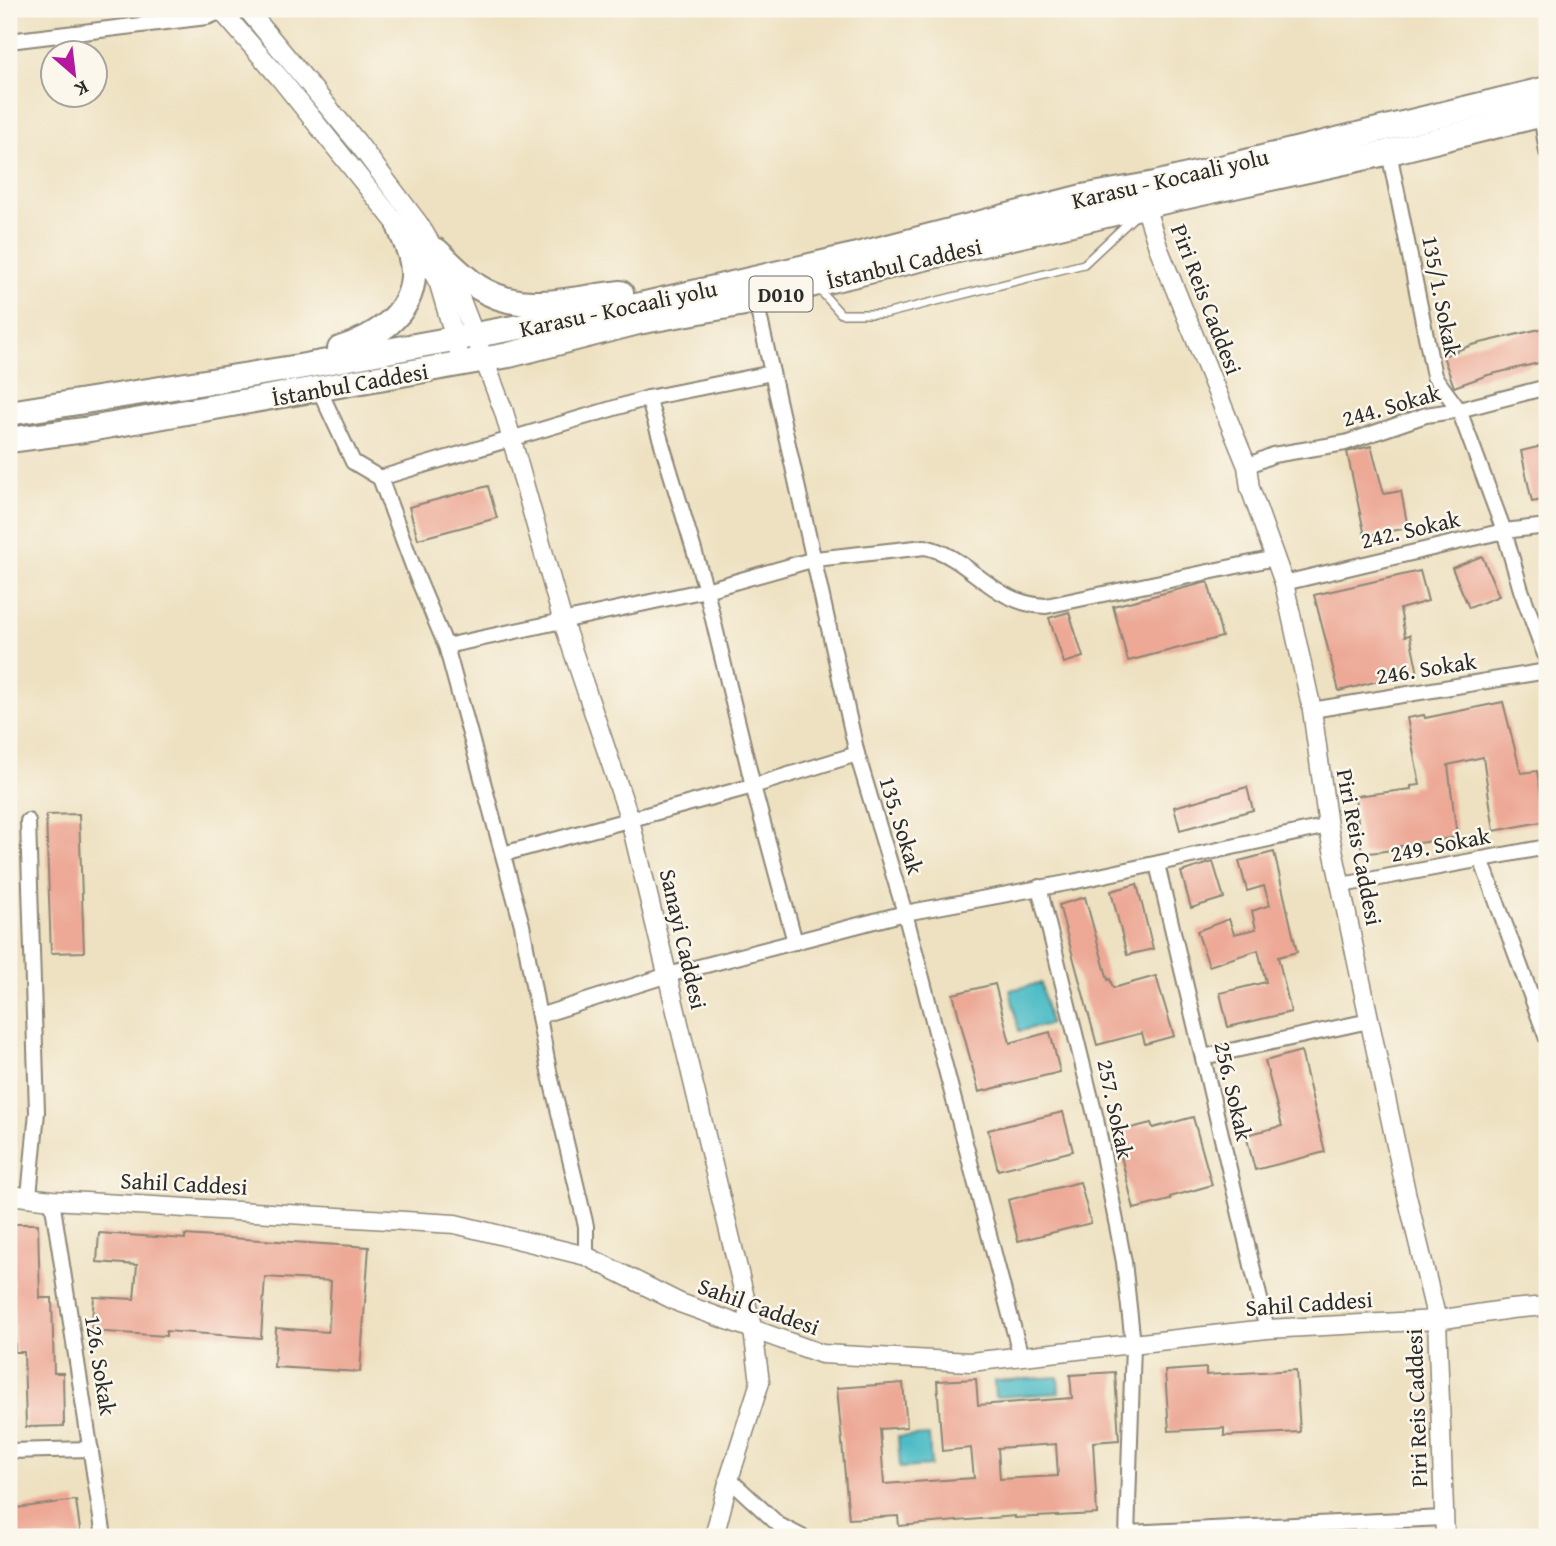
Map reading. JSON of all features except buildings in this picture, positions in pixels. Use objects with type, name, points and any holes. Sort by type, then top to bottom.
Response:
[{"type":"highway","name":"Karasu - Kocaali yolu","points":[[9,414],[466,338],[641,305],[1082,197],[1141,196],[1386,140],[1547,89]]},
{"type":"highway","name":"D010","points":[[1386,140],[1544,113]]},
{"type":"highway","name":"İstanbul Caddesi","points":[[9,440],[84,430],[472,363],[638,322],[756,301],[1141,196]]},
{"type":"highway","points":[[274,371],[360,343],[382,330],[399,314],[411,290],[414,275],[401,228]]},
{"type":"highway","points":[[437,251],[478,287],[501,298],[523,303],[549,304],[768,276]]},
{"type":"street","points":[[9,41],[207,17],[224,9],[428,263],[466,338]]},
{"type":"street","points":[[247,9],[357,142],[437,251],[454,282],[466,338]]},
{"type":"street","points":[[1544,113],[1547,152]]},
{"type":"street","name":"135/1. Sokak","points":[[1386,140],[1434,376],[1459,410],[1504,531],[1521,590],[1547,660]]},
{"type":"street","name":"Piri Reis Caddesi","points":[[1141,196],[1158,247],[1247,466],[1250,488],[1284,583],[1312,710],[1328,826],[1406,1192],[1437,1320],[1445,1537]]},
{"type":"street","name":"135. Sokak","points":[[756,301],[857,754],[905,913],[1021,1357]]},
{"type":"street","name":"Sanayi Caddesi","points":[[466,338],[472,363],[512,438],[564,622],[630,820],[753,1331],[760,1382],[729,1479],[714,1537]]},
{"type":"street","points":[[380,478],[648,398],[772,373]]},
{"type":"street","name":"244. Sokak","points":[[1247,466],[1273,455],[1345,443],[1426,415],[1459,410],[1547,387]]},
{"type":"street","points":[[319,389],[353,461],[380,478],[446,646],[522,925],[549,1071],[586,1226],[586,1256]]},
{"type":"street","points":[[648,398],[706,590],[752,786],[795,942]]},
{"type":"street","name":"242. Sokak","points":[[1284,583],[1504,531],[1547,526]]},
{"type":"street","points":[[446,646],[706,590],[815,559],[925,547],[941,550],[994,590],[1011,599],[1020,603],[1046,606],[1275,558]]},
{"type":"street","name":"246. Sokak","points":[[1312,710],[1547,671]]},
{"type":"street","points":[[503,854],[752,786],[857,754]]},
{"type":"street","points":[[28,821],[37,1112],[29,1196]]},
{"type":"street","points":[[539,1016],[668,975],[905,913],[1157,864],[1328,826]]},
{"type":"street","name":"249. Sokak","points":[[1342,885],[1547,846]]},
{"type":"street","points":[[1481,859],[1547,1039]]},
{"type":"street","name":"256. Sokak","points":[[1157,864],[1267,1329]]},
{"type":"street","name":"257. Sokak","points":[[1039,887],[1096,1119],[1124,1262],[1133,1344],[1127,1535]]},
{"type":"street","points":[[1203,1057],[1369,1021]]},
{"type":"street","name":"Sahil Caddesi","points":[[9,1195],[52,1200],[455,1224],[586,1256],[680,1303],[822,1354],[970,1363],[1267,1329],[1437,1320],[1547,1306]]},
{"type":"street","name":"126. Sokak","points":[[52,1200],[104,1537]]},
{"type":"street","points":[[9,1451],[90,1449]]},
{"type":"street","points":[[729,1479],[779,1525],[802,1537]]},
{"type":"street","points":[[1127,1535],[1444,1518]]},
{"type":"lane","points":[[814,284],[841,314],[885,314],[1084,264],[1141,196]]},
{"type":"water","points":[[1041,983],[1050,1024],[1019,1031],[1010,990]]},
{"type":"water","points":[[1058,1377],[1059,1393],[995,1397],[994,1381]]},
{"type":"water","points":[[929,1435],[931,1466],[900,1468],[898,1437]]}]
